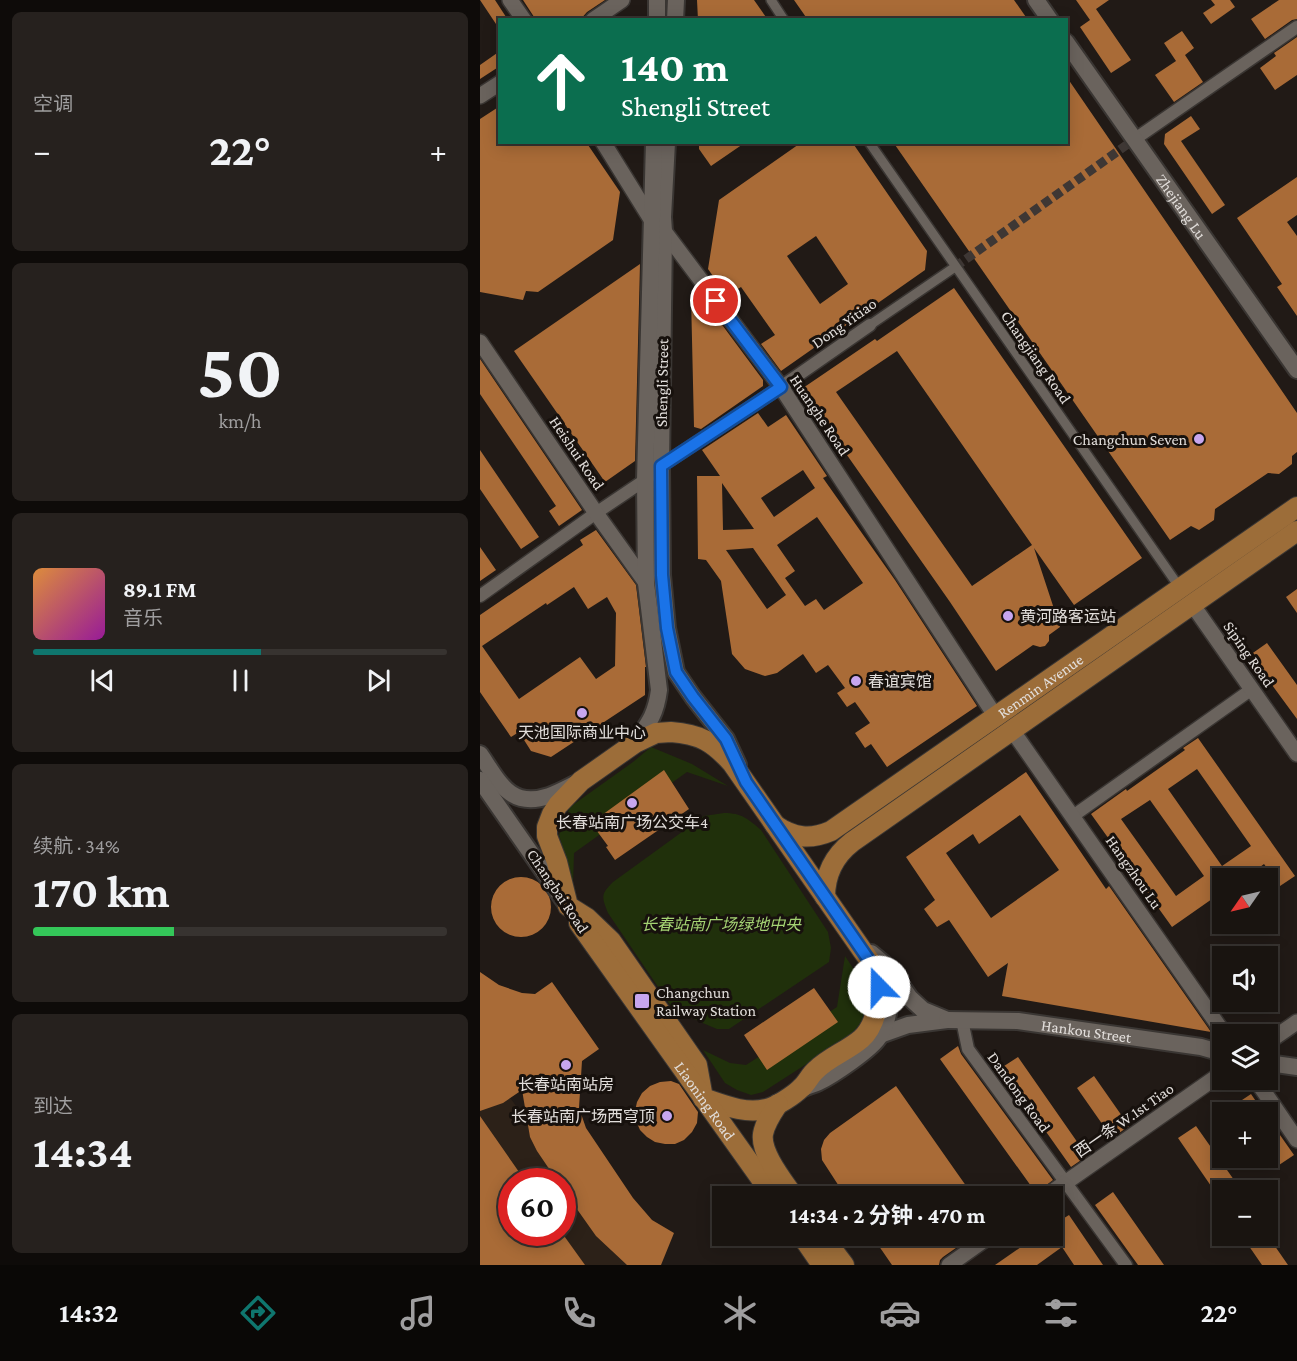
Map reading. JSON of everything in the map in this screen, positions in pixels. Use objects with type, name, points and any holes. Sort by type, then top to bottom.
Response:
[{"type":"main road","points":[[657,0],[657,18]]},
{"type":"main road","points":[[675,18],[676,0]]},
{"type":"main road","points":[[1036,0],[1049,18]]},
{"type":"main road","name":"Zhejiang Lu","points":[[1068,45],[1297,370]]},
{"type":"main road","name":"Shengli Street","points":[[654,144],[658,226],[662,575],[667,628],[676,672],[726,739],[746,782]]},
{"type":"main road","name":"Shengli Street","points":[[635,742],[652,719],[657,706],[659,690],[646,583],[645,480],[658,226],[663,218],[667,144]]},
{"type":"main road","name":"Renmin Avenue","points":[[775,825],[792,834],[802,836],[813,837],[831,831],[1297,507]]},
{"type":"main road","name":"Renmin Avenue","points":[[825,897],[825,887],[832,863],[844,848],[1297,531]]},
{"type":"main road","points":[[480,754],[507,790],[513,796],[523,800],[548,797],[581,781],[635,742],[656,733],[687,733],[700,736],[720,750],[746,782],[878,976],[879,987],[873,1022],[867,1033],[815,1070],[801,1089]]},
{"type":"main road","name":"Changbai Road","points":[[480,780],[636,1003]]},
{"type":"main road","points":[[581,781],[558,805],[548,826],[547,836],[557,862],[568,906],[588,918],[611,941],[698,1065],[704,1098],[735,1109],[748,1111],[767,1109],[801,1089],[819,1082],[878,1040],[886,1023],[890,1003],[886,982],[878,964],[855,930],[840,918]]},
{"type":"main road","points":[[871,953],[889,968],[910,998],[923,1010],[955,1020]]},
{"type":"main road","name":"Liaoning Road","points":[[636,1003],[766,1186]]},
{"type":"main road","points":[[880,1035],[908,1025],[955,1020]]},
{"type":"main road","name":"Hankou Street","points":[[955,1020],[1018,1021],[1212,1050]]},
{"type":"main road","points":[[1278,1064],[1297,1067]]},
{"type":"main road","name":"Liaoning Road","points":[[778,1104],[767,1121],[763,1136],[766,1151],[787,1186]]},
{"type":"main road","points":[[809,1246],[822,1265]]},
{"type":"main road","points":[[830,1246],[844,1265]]},
{"type":"street","points":[[510,0],[523,18]]},
{"type":"street","points":[[596,18],[622,0]]},
{"type":"street","points":[[771,0],[783,18]]},
{"type":"street","points":[[1136,139],[1297,27]]},
{"type":"street","points":[[480,96],[498,84]]},
{"type":"street","name":"Huanghe Road","points":[[604,144],[658,226],[781,387],[996,717]]},
{"type":"street","name":"Changjiang Road","points":[[870,144],[1180,588]]},
{"type":"street","name":"Dong Yitiao","points":[[480,596],[645,480],[661,466],[781,387],[955,267]]},
{"type":"street","name":"Heishui Road","points":[[480,342],[646,583]]},
{"type":"street","name":"Siping Road","points":[[1192,604],[1297,754]]},
{"type":"street","points":[[1073,816],[1252,689]]},
{"type":"street","name":"Hangzhou Lu","points":[[1012,730],[1217,1024]]},
{"type":"street","name":"Dandong Road","points":[[955,1020],[968,1049],[1126,1265]]},
{"type":"street","points":[[1278,1035],[1297,1022]]},
{"type":"street","name":"西一条 W.1st Tiao","points":[[1061,1186],[1212,1080]]},
{"type":"street","points":[[1263,1090],[1297,1140]]},
{"type":"street","points":[[949,1265],[976,1246]]},
{"type":"shaded area","points":[[480,1057],[562,1168],[498,1168],[498,1246],[576,1246],[576,1188],[633,1265],[480,1265]]},
{"type":"green space","points":[[651,747],[692,764],[728,786],[687,772],[574,853],[573,884],[559,835],[570,807]]},
{"type":"green space","name":"长春站南广场绿地中央","points":[[724,813],[744,817],[761,830],[828,932],[831,948],[829,962],[729,1029],[717,1029],[671,1006],[608,913],[603,896],[613,882],[704,816]]},
{"type":"green space","points":[[845,956],[863,983],[867,998],[862,1021],[850,1036],[763,1092],[751,1095],[725,1083],[703,1050],[730,1063],[746,1065],[837,1007]]},
{"type":"building","points":[[480,0],[495,0],[507,18],[498,18],[498,27]]},
{"type":"building","points":[[523,0],[605,0],[582,18],[535,18]]},
{"type":"building","points":[[697,0],[754,0],[767,18],[698,18]]},
{"type":"building","points":[[794,0],[1014,0],[1027,18],[807,18]]},
{"type":"building","points":[[1076,0],[1109,0],[1096,9],[1131,60],[1111,73],[1080,27],[1090,20]]},
{"type":"building","points":[[1211,0],[1230,0],[1235,7],[1211,24],[1203,13],[1215,5]]},
{"type":"building","points":[[1279,0],[1297,0],[1297,19],[1292,20],[1265,39],[1251,19]]},
{"type":"building","points":[[1182,31],[1194,48],[1185,55],[1203,82],[1174,102],[1155,75],[1176,61],[1164,43]]},
{"type":"building","points":[[1297,37],[1297,75],[1275,90],[1260,68],[1276,56],[1274,53]]},
{"type":"building","points":[[498,52],[498,67],[480,79],[480,65]]},
{"type":"building","points":[[1068,79],[1297,413],[1297,452],[1292,456],[1292,464],[1279,474],[1268,473],[1215,509],[1214,520],[1199,530],[1191,526],[1170,540],[894,144],[1068,144]]},
{"type":"building","points":[[498,107],[498,144],[587,144],[620,192],[613,240],[538,292],[526,291],[523,300],[480,292],[480,119]]},
{"type":"building","points":[[1191,116],[1200,129],[1181,141],[1225,205],[1212,214],[1164,144],[1165,134]]},
{"type":"building","points":[[699,144],[743,144],[711,166],[699,149]]},
{"type":"building","points":[[799,144],[853,144],[927,251],[925,270],[781,371],[761,344],[775,335],[741,287],[727,296],[708,269],[719,200]],"holes":[[[816,236],[848,284],[820,304],[787,256]]]},
{"type":"building","points":[[1297,177],[1297,215],[1287,222],[1297,236],[1297,316],[1277,287],[1282,284],[1237,218]]},
{"type":"building","points":[[640,264],[635,461],[605,482],[514,351]]},
{"type":"building","points":[[954,288],[1142,558],[1074,605],[1034,548],[1060,627],[1049,635],[1049,641],[1045,646],[1033,645],[996,671],[800,390],[875,339],[877,341]],"holes":[[[897,351],[1032,545],[972,586],[836,392]]]},
{"type":"building","points":[[697,291],[763,380],[763,386],[701,429],[694,427],[691,296]]},
{"type":"building","points":[[480,359],[582,510],[559,526],[549,511],[556,506],[480,394]]},
{"type":"building","points":[[758,413],[768,427],[786,415],[827,476],[823,478],[895,580],[977,706],[887,767],[871,744],[865,748],[855,733],[870,723],[855,702],[847,707],[837,693],[845,688],[828,665],[816,673],[803,654],[777,673],[765,676],[745,669],[732,654],[721,581],[706,560],[698,559],[697,476],[720,476],[702,450]],"holes":[[[803,470],[815,488],[774,517],[761,498]],[[722,483],[754,529],[723,530]],[[817,517],[863,583],[824,610],[816,599],[805,606],[785,578],[795,571],[777,545]],[[753,548],[786,595],[767,609],[726,550]]]},
{"type":"building","points":[[480,450],[539,537],[521,549],[480,489]]},
{"type":"building","points":[[596,530],[636,585],[646,667],[645,695],[551,757],[531,751],[519,732],[511,737],[480,692],[480,615],[583,545],[580,540]],"holes":[[[574,587],[588,609],[607,597],[616,613],[615,666],[596,679],[580,657],[519,699],[482,646]]]},
{"type":"building","points":[[480,547],[496,570],[480,581]]},
{"type":"building","points":[[1297,589],[1297,613],[1286,597]]},
{"type":"building","points":[[1267,643],[1297,685],[1297,719],[1250,655]]},
{"type":"building","points":[[1198,738],[1295,876],[1280,886],[1278,868],[1267,868],[1264,864],[1259,868],[1212,868],[1212,899],[1172,927],[1091,814],[1185,750],[1183,748]],"holes":[[[1197,769],[1251,846],[1222,866],[1168,789]],[[1150,800],[1204,876],[1176,896],[1121,819]]]},
{"type":"building","points":[[664,770],[689,809],[615,860],[591,823]]},
{"type":"building","points":[[1026,772],[1106,889],[1109,886],[1211,1032],[1002,996],[1008,963],[988,977],[949,920],[937,927],[924,909],[935,900],[906,857]],"holes":[[[1020,815],[1059,870],[991,918],[946,853],[973,834],[979,844]]]},
{"type":"building","points":[[515,877],[527,877],[538,882],[546,890],[551,907],[549,919],[538,932],[527,937],[515,937],[504,932],[496,924],[491,913],[491,901],[496,890],[504,882]]},
{"type":"building","points":[[480,972],[499,985],[522,993],[535,994],[552,982],[599,1049],[582,1061],[579,1108],[586,1128],[633,1198],[652,1220],[674,1233],[661,1265],[627,1265],[596,1236],[576,1208],[576,1168],[549,1168],[537,1151],[530,1137],[522,1090],[503,1103],[480,1111]]},
{"type":"building","points":[[814,988],[838,1022],[767,1070],[744,1035]]},
{"type":"building","points":[[958,1046],[961,1054],[1053,1180],[1045,1186],[1031,1186],[940,1059]]},
{"type":"building","points":[[1018,1057],[1087,1156],[1071,1167],[1001,1068]]},
{"type":"building","points":[[1094,1076],[1129,1126],[1112,1138],[1077,1088]]},
{"type":"building","name":"长春站南广场西穹顶","points":[[671,1081],[679,1084],[698,1112],[697,1123],[684,1140],[675,1144],[665,1144],[655,1142],[640,1130],[635,1111],[642,1093],[650,1086]]},
{"type":"building","points":[[896,1086],[966,1186],[839,1186],[822,1160],[821,1149],[830,1133]]},
{"type":"building","points":[[1251,1094],[1256,1102],[1239,1102]]},
{"type":"building","points":[[480,1116],[516,1168],[498,1168],[498,1246],[571,1246],[585,1265],[480,1265]]},
{"type":"building","points":[[1196,1126],[1212,1149],[1212,1168],[1226,1168],[1234,1180],[1212,1180],[1212,1187],[1178,1138]]},
{"type":"building","points":[[1278,1132],[1294,1155],[1278,1166]]},
{"type":"building","points":[[1113,1192],[1164,1265],[1138,1265],[1095,1205]]},
{"type":"building","points":[[1069,1215],[1103,1265],[1074,1265],[1062,1247],[1037,1265],[995,1265],[1023,1246],[1063,1246],[1063,1219]]},
{"type":"building","points":[[879,1246],[959,1246],[943,1257],[939,1265],[892,1265]]},
{"type":"building","points":[[1249,1246],[1275,1246],[1288,1265],[1262,1265]]},
{"type":"tunnel","points":[[955,267],[1135,139]]},
{"type":"place","name":"Changchun Seven","points":[[1199,439]]},
{"type":"place","name":"黄河路客运站","points":[[1008,616]]},
{"type":"place","name":"春谊宾馆","points":[[856,681]]},
{"type":"place","name":"天池国际商业中心","points":[[582,713]]},
{"type":"place","name":"长春站南广场公交车4","points":[[632,803]]},
{"type":"place","name":"Changchun Railway Station","points":[[642,1001]]},
{"type":"place","name":"长春站南站房","points":[[566,1065]]},
{"type":"place","name":"长春站南广场西穹顶","points":[[667,1116]]},
{"type":"route","points":[[716,301],[781,387],[661,466],[662,575],[667,628],[676,672],[726,739],[746,782],[873,966],[878,976],[879,987]]}]
